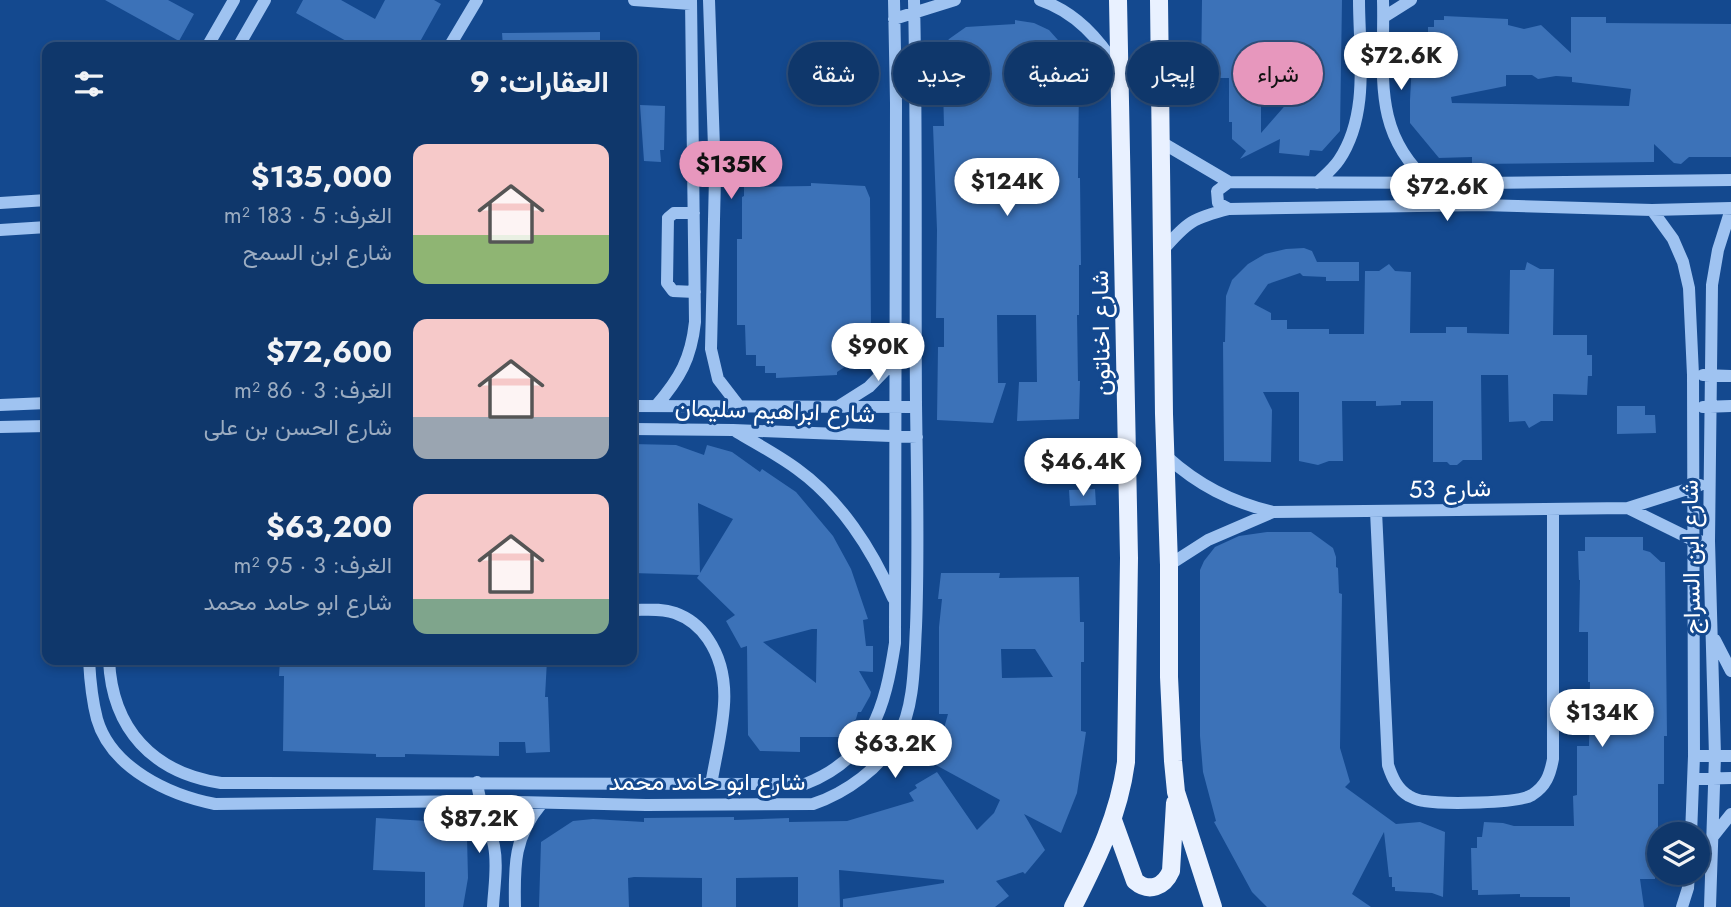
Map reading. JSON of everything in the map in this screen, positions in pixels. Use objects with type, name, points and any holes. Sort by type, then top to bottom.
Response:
[{"type":"main road","name":"شارع اخناتون","points":[[1073,907],[1114,820],[1126,762],[1129,677],[1126,347],[1118,0]]},
{"type":"main road","points":[[1114,820],[1135,881],[1141,886],[1151,888],[1160,886],[1171,871],[1175,792],[1169,677],[1159,0]]},
{"type":"main road","points":[[1175,792],[1213,907]]},
{"type":"street","points":[[211,42],[234,0]]},
{"type":"street","points":[[241,42],[265,0]]},
{"type":"street","points":[[452,42],[477,0]]},
{"type":"street","points":[[634,0],[691,2],[695,322],[692,346],[677,379],[656,406]]},
{"type":"street","points":[[709,0],[715,177],[711,349],[718,379],[738,405]]},
{"type":"street","name":"شارع ابو حامد محمد","points":[[109,665],[116,705],[125,725],[149,754],[169,767],[203,780],[221,783],[805,784],[835,770],[874,726],[884,705],[895,643],[894,0]]},
{"type":"street","points":[[894,19],[914,6],[955,0]]},
{"type":"street","points":[[1040,0],[1070,13],[1102,44],[1119,72]]},
{"type":"street","points":[[1317,183],[1339,160],[1353,133],[1359,108],[1359,0]]},
{"type":"street","points":[[1383,0],[1384,108],[1403,157],[1430,183]]},
{"type":"street","points":[[1384,17],[1411,0]]},
{"type":"street","name":"شارع ابو حامد محمد","points":[[90,665],[98,721],[123,760],[139,774],[190,799],[215,804],[479,801],[813,804],[835,797],[850,787],[867,773],[898,737],[906,716],[914,674],[918,577],[914,6]]},
{"type":"street","points":[[1359,108],[1384,108]]},
{"type":"street","points":[[1161,142],[1229,183],[1731,180]]},
{"type":"street","points":[[1229,183],[1217,191],[1216,197],[1218,203],[1229,209]]},
{"type":"street","points":[[1481,183],[1483,205]]},
{"type":"street","points":[[0,203],[42,200]]},
{"type":"street","points":[[1163,250],[1187,224],[1200,216],[1229,209],[1483,205],[1652,210],[1731,208]]},
{"type":"street","name":"شارع ابن السراج","points":[[1710,907],[1715,756],[1709,541],[1710,376],[1714,266],[1731,208]]},
{"type":"street","name":"شارع ابن السراج","points":[[1652,210],[1673,239],[1689,288],[1693,375],[1695,756],[1692,822]]},
{"type":"street","points":[[694,213],[674,213],[668,218],[667,283],[673,291],[695,292]]},
{"type":"street","points":[[0,230],[42,227]]},
{"type":"street","points":[[838,407],[869,387],[895,360]]},
{"type":"street","points":[[1693,375],[1731,376]]},
{"type":"street","points":[[0,405],[42,403]]},
{"type":"street","name":"شارع ابراهيم سليمان","points":[[637,406],[916,407]]},
{"type":"street","points":[[1692,408],[1731,406]]},
{"type":"street","points":[[0,427],[42,426]]},
{"type":"street","name":"شارع ابراهيم سليمان","points":[[637,429],[917,437]]},
{"type":"street","points":[[733,430],[797,469],[825,492],[871,554],[896,605]]},
{"type":"street","name":"شارع 53","points":[[1166,456],[1195,479],[1227,498],[1273,512],[1628,508],[1693,486],[1710,484]]},
{"type":"street","name":"شارع 53","points":[[1628,508],[1693,540],[1709,541]]},
{"type":"street","points":[[1377,511],[1388,765],[1394,781],[1406,794],[1422,801],[1514,801],[1529,797],[1542,788],[1550,775],[1553,759],[1553,509]]},
{"type":"street","name":"شارع 53","points":[[1169,565],[1208,540],[1273,512]]},
{"type":"street","points":[[637,610],[674,612],[693,622],[716,651],[724,670],[726,691],[711,785]]},
{"type":"street","points":[[1713,636],[1731,671]]},
{"type":"street","points":[[1695,756],[1731,756]]},
{"type":"street","points":[[835,770],[850,787]]},
{"type":"street","points":[[1694,779],[1731,778]]},
{"type":"street","points":[[477,782],[479,801],[494,845],[493,907]]},
{"type":"street","points":[[515,907],[516,855],[531,816],[542,803]]},
{"type":"street","points":[[1711,839],[1731,814]]},
{"type":"street","points":[[1682,907],[1688,885]]},
{"type":"building","points":[[105,0],[168,0],[194,14],[179,41]]},
{"type":"building","points":[[303,0],[341,0],[375,19],[385,0],[434,0],[441,4],[420,42],[348,42],[296,13]]},
{"type":"building","points":[[1202,0],[1342,0],[1340,131],[1322,151],[1310,150],[1309,156],[1279,153],[1280,139],[1240,159],[1246,151],[1232,139],[1232,122],[1229,122],[1229,78],[1219,78],[1219,42],[1201,42]]},
{"type":"building","points":[[1444,16],[1508,19],[1508,25],[1524,29],[1541,25],[1571,53],[1571,17],[1606,17],[1606,23],[1731,24],[1731,157],[1689,157],[1681,164],[1674,163],[1654,144],[1654,162],[1472,164],[1472,157],[1439,158],[1410,123],[1410,100],[1412,61],[1418,61],[1419,42],[1423,42],[1423,36],[1428,37],[1428,27],[1434,27],[1434,20],[1444,20]],"holes":[[[1506,75],[1532,75],[1538,79],[1572,77],[1572,82],[1631,89],[1629,106],[1452,103],[1451,97],[1506,86]]]},
{"type":"building","points":[[1015,20],[1034,23],[1049,30],[1060,42],[1004,42],[1004,105],[1079,105],[1081,265],[1077,315],[1079,419],[1017,421],[1019,382],[1037,382],[1036,315],[997,315],[998,383],[1006,383],[993,423],[937,420],[938,347],[944,347],[944,318],[936,318],[937,230],[933,126],[944,126],[943,105],[990,105],[990,42],[947,42],[966,27],[1015,24]]},
{"type":"building","points":[[600,32],[600,42],[503,42],[502,33]]},
{"type":"building","points":[[640,105],[665,106],[664,150],[660,150],[661,162],[644,161]]},
{"type":"building","points":[[811,183],[865,186],[870,198],[871,327],[859,327],[859,353],[851,363],[837,372],[837,375],[776,378],[776,373],[765,373],[765,366],[756,366],[756,355],[746,355],[745,325],[737,325],[737,239],[742,239],[742,197],[744,187],[811,186]]},
{"type":"building","points":[[1304,248],[1312,251],[1317,262],[1359,262],[1359,281],[1326,281],[1326,277],[1303,276],[1300,273],[1268,284],[1254,304],[1271,313],[1271,320],[1287,320],[1287,329],[1329,329],[1329,334],[1364,334],[1365,271],[1379,271],[1389,264],[1395,271],[1411,272],[1410,333],[1446,333],[1446,327],[1467,327],[1467,333],[1509,334],[1510,270],[1525,270],[1527,262],[1540,269],[1554,269],[1553,335],[1587,335],[1587,355],[1592,355],[1592,376],[1588,376],[1587,395],[1553,394],[1553,421],[1541,421],[1529,428],[1525,421],[1509,422],[1508,375],[1481,375],[1482,460],[1463,460],[1457,465],[1433,462],[1433,401],[1401,401],[1401,405],[1376,406],[1376,401],[1342,401],[1343,461],[1329,461],[1318,465],[1299,461],[1299,392],[1263,392],[1272,410],[1271,462],[1224,461],[1223,342],[1226,296],[1232,280],[1248,264],[1265,254]]},
{"type":"building","points":[[1617,406],[1645,406],[1645,415],[1655,415],[1656,433],[1617,434]]},
{"type":"building","points":[[637,444],[676,445],[704,455],[707,445],[732,452],[760,472],[762,469],[796,492],[833,536],[851,569],[868,619],[863,620],[866,646],[873,646],[873,672],[859,671],[871,692],[870,696],[856,719],[839,737],[800,737],[800,752],[760,751],[748,735],[747,646],[741,648],[726,621],[735,615],[697,578],[699,575],[637,573]],"holes":[[[698,503],[733,519],[700,573]],[[812,629],[817,629],[816,683],[763,642]]]},
{"type":"building","points":[[1095,489],[1096,505],[1070,506],[1069,490]]},
{"type":"building","points":[[1267,532],[1311,532],[1333,548],[1338,568],[1339,593],[1342,594],[1340,748],[1350,782],[1345,787],[1396,824],[1420,822],[1445,832],[1443,897],[1432,893],[1395,891],[1392,877],[1389,877],[1384,832],[1352,894],[1371,907],[1267,907],[1252,892],[1214,822],[1216,821],[1203,772],[1200,736],[1200,570],[1215,547],[1239,536]]},
{"type":"building","points":[[1585,537],[1643,537],[1643,550],[1665,562],[1667,736],[1664,736],[1664,784],[1658,784],[1658,822],[1647,822],[1647,879],[1640,879],[1644,907],[1570,907],[1570,897],[1478,895],[1478,890],[1472,890],[1471,848],[1477,848],[1477,837],[1482,837],[1484,822],[1514,826],[1574,826],[1573,796],[1577,795],[1577,746],[1589,746],[1588,632],[1579,632],[1578,551],[1585,551]]},
{"type":"building","points":[[941,573],[1000,573],[999,578],[1079,577],[1080,622],[1084,622],[1081,731],[1086,732],[1077,793],[1061,833],[1024,814],[1045,850],[1025,874],[1023,872],[996,881],[1009,896],[995,907],[843,907],[843,899],[944,883],[944,880],[839,870],[840,907],[798,907],[798,877],[736,878],[736,907],[702,907],[702,878],[634,877],[628,878],[629,907],[539,907],[541,842],[573,821],[593,819],[644,822],[644,818],[734,817],[734,820],[789,818],[789,822],[847,821],[914,801],[909,793],[917,788],[915,785],[937,772],[977,830],[994,813],[1000,800],[934,764],[948,714],[939,714],[939,627],[942,599],[938,599]],"holes":[[[1001,649],[1035,649],[1053,677],[1002,678]]]},
{"type":"building","points":[[280,665],[547,665],[545,697],[548,697],[550,752],[526,753],[525,742],[499,742],[499,756],[405,754],[405,757],[376,757],[376,754],[283,751],[284,676],[279,676]]},
{"type":"building","points":[[427,817],[442,819],[443,838],[467,837],[468,878],[463,907],[425,907],[425,872],[373,870],[376,818],[427,821]]}]
